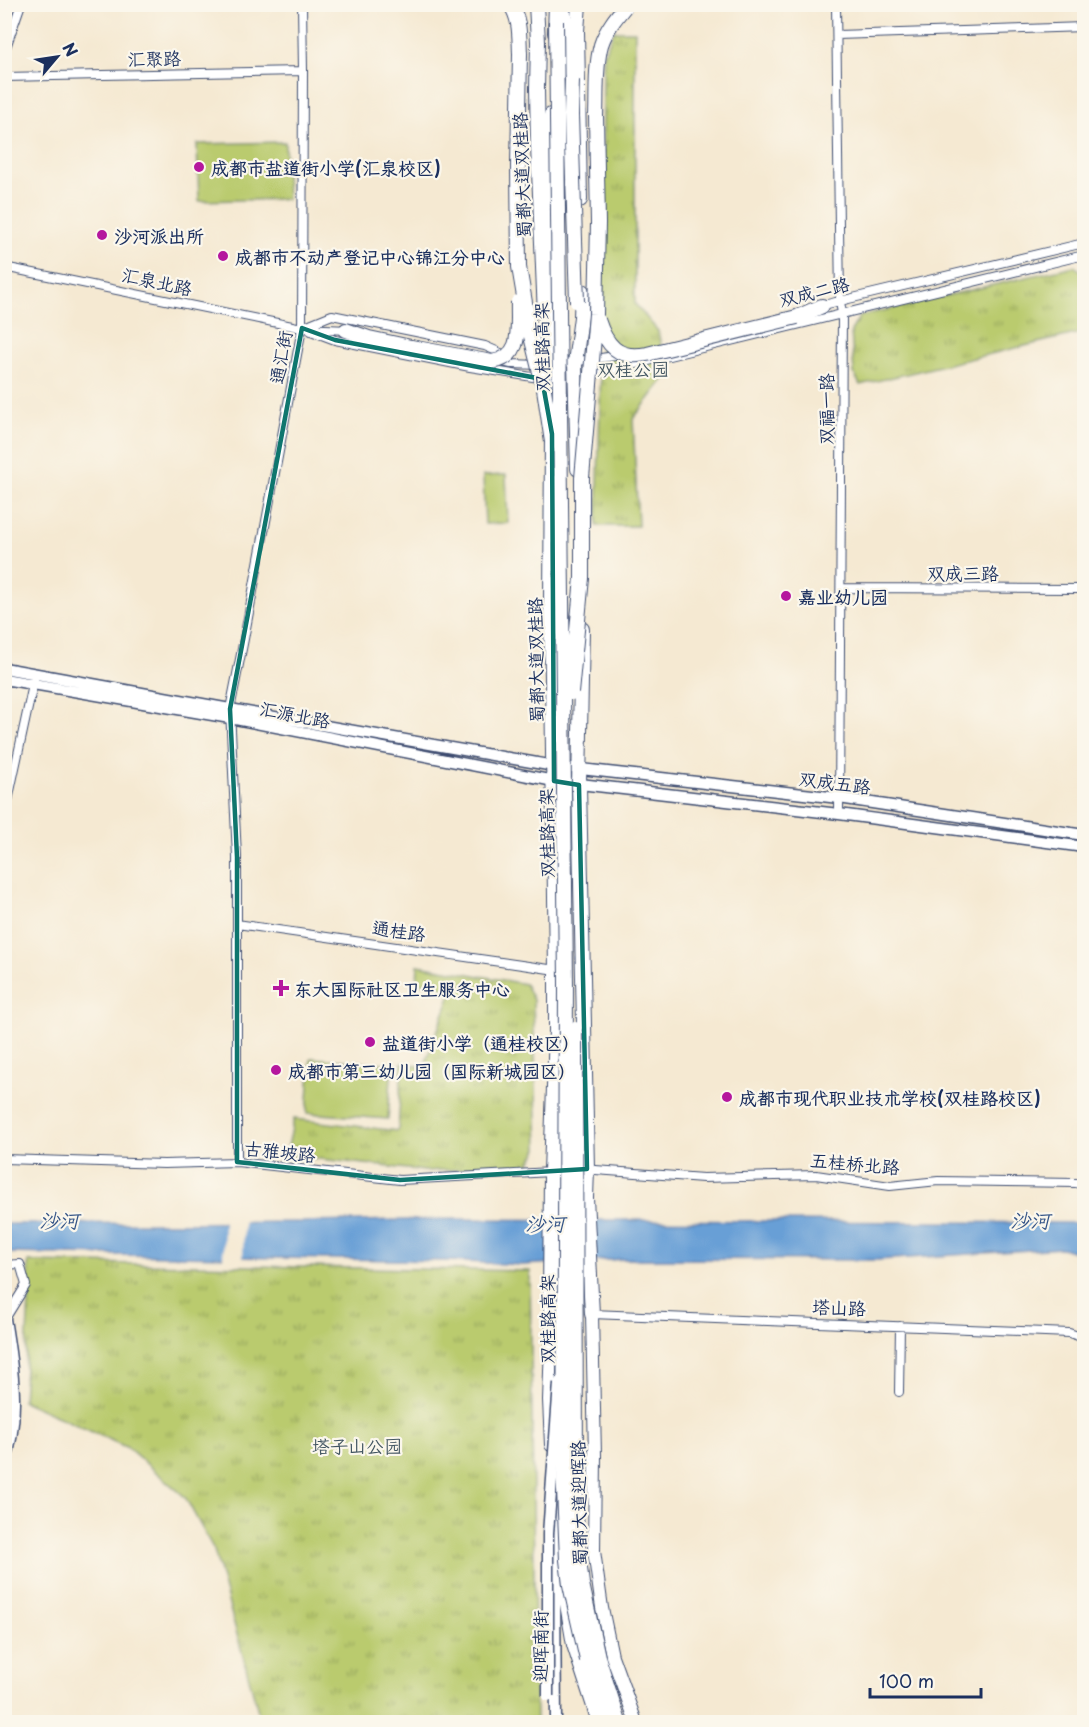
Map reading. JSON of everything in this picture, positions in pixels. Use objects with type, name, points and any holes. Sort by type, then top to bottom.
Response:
[{"type":"main road","points":[[346,330],[369,338],[492,362],[503,360],[512,354],[517,339],[519,267],[519,24],[510,4]]},
{"type":"main road","name":"蜀都大道双桂路","points":[[536,4],[543,294],[551,380],[556,970],[551,1198],[556,1312]]},
{"type":"main road","points":[[549,4],[563,12],[568,23],[572,80],[577,302],[575,363],[582,652],[579,784],[587,1169],[587,1306]]},
{"type":"main road","points":[[575,363],[582,291],[577,31],[579,4]]},
{"type":"main road","points":[[567,693],[582,578],[582,478],[596,314],[598,58],[605,36],[627,4]]},
{"type":"main road","points":[[550,365],[551,60],[563,12]]},
{"type":"main road","points":[[563,12],[572,80]]},
{"type":"main road","name":"双桂路高架","points":[[563,12],[567,693],[566,983],[556,1312],[566,1544],[570,1585],[592,1659]]},
{"type":"main road","points":[[519,267],[526,313],[550,422],[555,490],[558,631],[567,693]]},
{"type":"main road","points":[[596,314],[606,339],[611,345],[632,356],[797,317],[822,306]]},
{"type":"main road","name":"双桂路高架","points":[[567,693],[574,998],[576,1511],[578,1553],[592,1659]]},
{"type":"main road","name":"蜀都大道迎晖路","points":[[587,1306],[595,1456],[594,1551],[612,1656],[636,1722]]},
{"type":"main road","name":"蜀都大道迎晖路","points":[[556,1312],[549,1400],[560,1569],[573,1645],[598,1722]]},
{"type":"main road","points":[[592,1659],[606,1722]]},
{"type":"main road","points":[[592,1659],[620,1722]]},
{"type":"street","points":[[4,53],[21,4]]},
{"type":"street","name":"通汇街","points":[[237,1162],[237,856],[230,714],[302,328],[302,4]]},
{"type":"street","name":"双福一路","points":[[837,4],[842,314],[839,814]]},
{"type":"street","points":[[837,35],[1084,27]]},
{"type":"street","name":"汇聚路","points":[[4,77],[303,71]]},
{"type":"street","name":"双成二路","points":[[550,365],[613,357],[1084,243]]},
{"type":"street","name":"双成二路","points":[[551,380],[576,379],[1084,255]]},
{"type":"street","name":"汇泉北路","points":[[4,267],[302,328],[336,340],[470,367],[551,380]]},
{"type":"street","points":[[302,328],[332,315],[485,346],[531,366]]},
{"type":"street","name":"汇泉北路","points":[[302,328],[363,331],[511,364],[550,365]]},
{"type":"street","name":"双成三路","points":[[841,588],[1084,589]]},
{"type":"street","name":"汇源北路","points":[[4,668],[34,679],[230,714],[554,766],[579,768]]},
{"type":"street","name":"汇源北路","points":[[4,679],[34,679]]},
{"type":"street","points":[[4,819],[34,679]]},
{"type":"street","name":"汇源北路","points":[[230,714],[554,781],[579,784]]},
{"type":"street","name":"双成五路","points":[[579,768],[839,798],[1084,835]]},
{"type":"street","name":"双成五路","points":[[579,784],[839,814],[1084,847]]},
{"type":"street","name":"通桂路","points":[[237,924],[556,970]]},
{"type":"street","name":"古雅坡路","points":[[4,1159],[164,1164],[237,1162],[400,1180],[551,1172]]},
{"type":"street","name":"五桂桥北路","points":[[551,1172],[587,1169],[703,1178],[816,1175],[890,1186],[938,1180],[1084,1185]]},
{"type":"street","points":[[551,1172],[565,1180],[572,1200],[573,1287],[587,1306]]},
{"type":"street","points":[[4,1265],[20,1264],[26,1286],[5,1318],[15,1392],[12,1436],[4,1466]]},
{"type":"street","points":[[548,1722],[548,1534],[555,1309],[568,1304],[587,1306]]},
{"type":"street","name":"塔山路","points":[[587,1306],[900,1326],[1069,1333],[1084,1338]]},
{"type":"street","points":[[899,1392],[900,1326]]},
{"type":"street","name":"迎晖南街","points":[[556,1722],[555,1589],[560,1569]]},
{"type":"highlighted area","points":[[302,328],[335,340],[542,379],[552,434],[554,781],[579,785],[587,1169],[400,1180],[237,1162],[237,857],[230,709]]},
{"type":"green space","name":"双桂公园","points":[[614,31],[635,31],[635,304],[658,331],[667,376],[633,419],[638,526],[597,526],[602,319],[603,75],[604,53]]},
{"type":"green space","points":[[285,142],[287,199],[199,201],[197,144]]},
{"type":"green space","points":[[1074,266],[1084,273],[1084,332],[860,385],[854,373],[851,331],[860,316]]},
{"type":"green space","points":[[506,475],[508,523],[485,524],[483,476]]},
{"type":"green space","points":[[418,965],[525,984],[533,1000],[538,1149],[528,1166],[425,1171],[286,1155],[294,1119],[398,1131],[402,1063],[424,1067],[453,989],[417,982]]},
{"type":"green space","points":[[311,1058],[392,1064],[388,1119],[307,1113]]},
{"type":"green space","name":"塔子山公园","points":[[28,1262],[530,1271],[536,1722],[261,1722],[214,1550],[185,1497],[128,1448],[23,1401],[29,1301]]},
{"type":"water","name":"沙河","points":[[453,1219],[1084,1223],[1084,1255],[1062,1248],[877,1260],[626,1259],[522,1265],[449,1261],[5,1253],[5,1224]]},
{"type":"pier","points":[[224,1220],[244,1220],[243,1261],[223,1260]]},
{"type":"place","name":"成都市盐道街小学(汇泉校区)","points":[[199,167]]},
{"type":"place","name":"沙河派出所","points":[[102,235]]},
{"type":"place","name":"成都市不动产登记中心锦江分中心","points":[[223,256]]},
{"type":"place","name":"嘉业幼儿园","points":[[786,596]]},
{"type":"place","name":"东大国际社区卫生服务中心","points":[[281,988]]},
{"type":"place","name":"盐道街小学（通桂校区）","points":[[370,1042]]},
{"type":"place","name":"成都市第三幼儿园（国际新城园区）","points":[[276,1070]]},
{"type":"place","name":"成都市现代职业技术学校(双桂路校区)","points":[[727,1097]]}]
